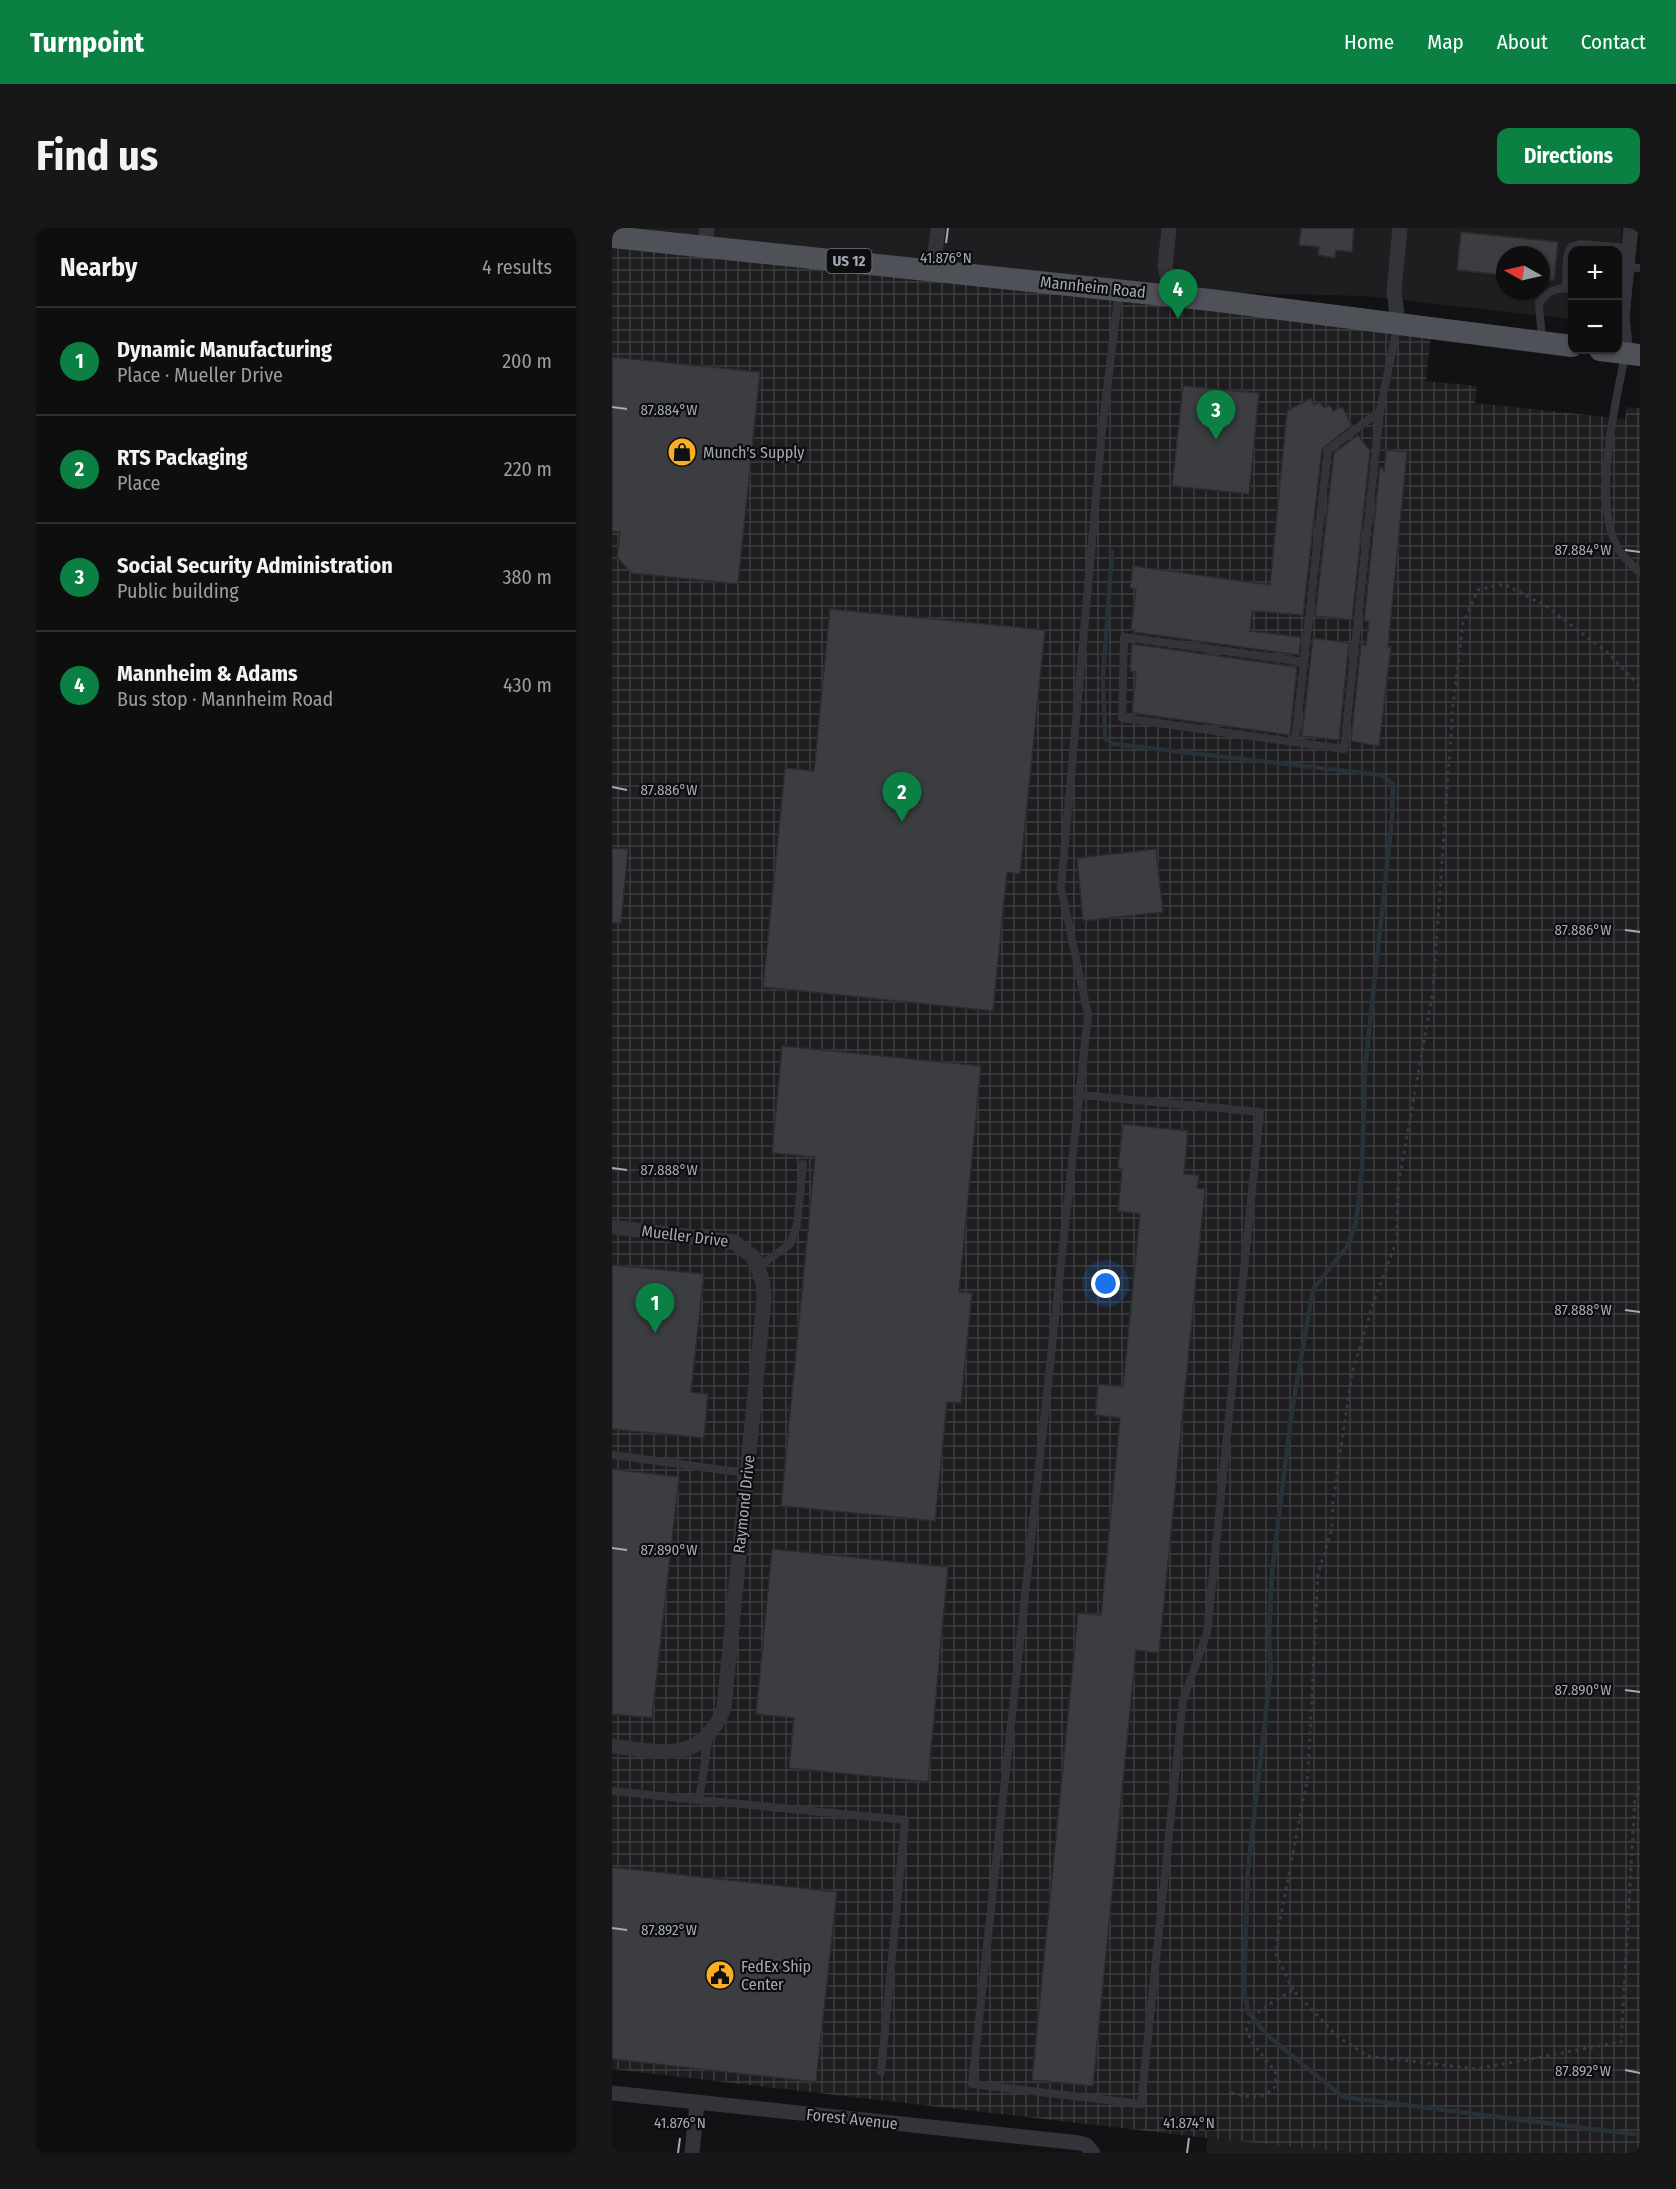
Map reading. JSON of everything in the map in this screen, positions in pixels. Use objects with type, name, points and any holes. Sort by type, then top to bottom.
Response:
[{"type":"main road","name":"Mannheim Road","points":[[612,237],[706,237],[933,270],[1171,295],[1568,345]]},
{"type":"street","points":[[933,270],[938,228]]},
{"type":"street","points":[[1169,228],[1165,266],[1171,295]]},
{"type":"street","points":[[1398,323],[1394,291],[1400,228]]},
{"type":"street","points":[[1622,292],[1634,267],[1633,236]]},
{"type":"street","points":[[1621,300],[1622,317],[1633,354]]},
{"type":"street","name":"Mueller Drive","points":[[612,1227],[734,1242],[755,1262]]},
{"type":"street","name":"Raymond Drive","points":[[704,1740],[718,1722],[723,1708],[764,1300],[763,1284],[755,1262]]},
{"type":"street","points":[[612,1746],[668,1752],[685,1750],[704,1740]]},
{"type":"street","name":"Forest Avenue","points":[[612,2093],[1080,2143],[1092,2151]]},
{"type":"street","points":[[692,2153],[697,2103]]},
{"type":"lane","points":[[1574,246],[1633,236]]},
{"type":"lane","points":[[1568,254],[1568,273]]},
{"type":"lane","points":[[1542,341],[1539,303],[1546,293],[1553,289],[1568,289]]},
{"type":"lane","points":[[1081,1095],[1260,1112],[1207,1633],[1183,1700],[1141,2104],[972,2084],[1088,1015],[1061,888],[1102,430],[1119,290]]},
{"type":"lane","points":[[1305,662],[1124,637],[1122,718],[1344,749],[1380,411],[1398,323]]},
{"type":"lane","points":[[1633,354],[1612,418],[1607,454],[1607,518],[1620,552],[1640,573]]},
{"type":"lane","points":[[1295,741],[1328,450],[1380,411]]},
{"type":"lane","points":[[755,1262],[790,1244],[797,1225],[803,1164]]},
{"type":"lane","points":[[612,1455],[747,1473]]},
{"type":"lane","points":[[699,1800],[704,1740]]},
{"type":"lane","points":[[612,1791],[906,1820],[881,2072]]},
{"type":"path","points":[[1640,687],[1608,653],[1546,606],[1504,584],[1478,590],[1463,623],[1453,705],[1433,991],[1398,1186],[1397,1240],[1375,1298],[1352,1373],[1333,1502],[1332,1529],[1318,1573],[1308,1775],[1279,1926],[1276,1955],[1293,1989],[1338,2037],[1368,2056],[1476,2069],[1621,2042],[1635,1799],[1640,1786]]},
{"type":"path","points":[[1231,2093],[1252,2097],[1266,2096],[1275,2087],[1276,2073],[1251,2041],[1246,2028],[1248,2022],[1256,2014],[1293,1989]]},
{"type":"shaded area","points":[[612,228],[1622,228],[1620,246],[1568,246],[1568,319],[1365,296],[1160,291]]},
{"type":"shaded area","points":[[612,246],[1431,334],[1426,381],[1477,386],[1475,403],[1625,419],[1627,407],[1640,408],[1640,2153],[1355,2153],[612,2069]]},
{"type":"shaded area","points":[[1207,2138],[1355,2153],[1206,2153]]},
{"type":"building","points":[[1301,228],[1354,228],[1352,252],[1336,250],[1335,258],[1318,255],[1319,247],[1299,245]]},
{"type":"building","points":[[1461,232],[1558,242],[1554,280],[1550,280],[1550,246],[1496,246],[1496,274],[1457,270]]},
{"type":"building","name":"Munch's Supply","points":[[612,357],[760,372],[738,584],[631,573],[617,557],[620,532],[612,531]]},
{"type":"building","points":[[1183,386],[1259,393],[1249,494],[1172,486]]},
{"type":"building","points":[[1311,398],[1314,405],[1320,402],[1324,408],[1330,405],[1333,411],[1342,407],[1352,425],[1322,449],[1303,615],[1252,611],[1250,631],[1301,637],[1299,655],[1131,630],[1136,589],[1130,588],[1133,566],[1270,585],[1287,411]]},
{"type":"building","points":[[1358,435],[1370,451],[1352,620],[1315,616],[1334,453]]},
{"type":"building","points":[[1386,450],[1407,452],[1388,647],[1391,647],[1379,746],[1351,741],[1361,644],[1366,645],[1369,621],[1364,621],[1380,466],[1384,471]]},
{"type":"building","points":[[830,609],[1045,630],[1020,874],[1007,872],[993,1011],[763,987],[785,768],[814,771]]},
{"type":"building","points":[[1313,638],[1349,643],[1339,740],[1302,736]]},
{"type":"building","points":[[1132,644],[1297,667],[1290,735],[1132,713],[1136,672],[1130,671]]},
{"type":"building","points":[[612,848],[628,849],[621,923],[612,923]]},
{"type":"building","points":[[1156,849],[1163,912],[1083,921],[1077,858]]},
{"type":"building","points":[[782,1046],[981,1066],[959,1292],[972,1293],[961,1403],[947,1402],[935,1521],[781,1506],[815,1157],[772,1153]]},
{"type":"building","points":[[1123,1124],[1188,1131],[1184,1174],[1199,1175],[1197,1188],[1205,1189],[1159,1653],[1136,1650],[1093,2086],[1032,2080],[1078,1613],[1101,1615],[1120,1418],[1095,1415],[1098,1384],[1123,1387],[1140,1214],[1118,1211],[1122,1169],[1118,1168]]},
{"type":"building","points":[[612,1265],[704,1274],[691,1392],[708,1394],[704,1438],[612,1429]]},
{"type":"building","points":[[612,1469],[679,1477],[652,1718],[612,1714]]},
{"type":"building","points":[[772,1549],[948,1567],[928,1782],[789,1768],[794,1718],[756,1714]]},
{"type":"building","name":"FedEx Ship Center","points":[[612,1867],[837,1892],[816,2082],[612,2059]]},
{"type":"waterway","points":[[1112,552],[1103,678],[1105,738],[1113,744],[1381,775],[1393,784],[1392,819],[1365,1069],[1362,1169],[1356,1223],[1347,1247],[1313,1289],[1291,1417],[1272,1573],[1269,1638],[1271,1668],[1248,1869],[1244,1990],[1248,2012],[1268,2036],[1343,2097],[1640,2135]]},
{"type":"place","name":"Mannheim & Adams","points":[[1178,319]]},
{"type":"place","name":"Social Security Administration","points":[[1216,440]]},
{"type":"place","name":"Munch's Supply","points":[[682,452]]},
{"type":"place","name":"RTS Packaging","points":[[902,822]]},
{"type":"place","name":"Dynamic Manufacturing","points":[[655,1333]]},
{"type":"place","name":"FedEx Ship Center","points":[[720,1975]]}]
